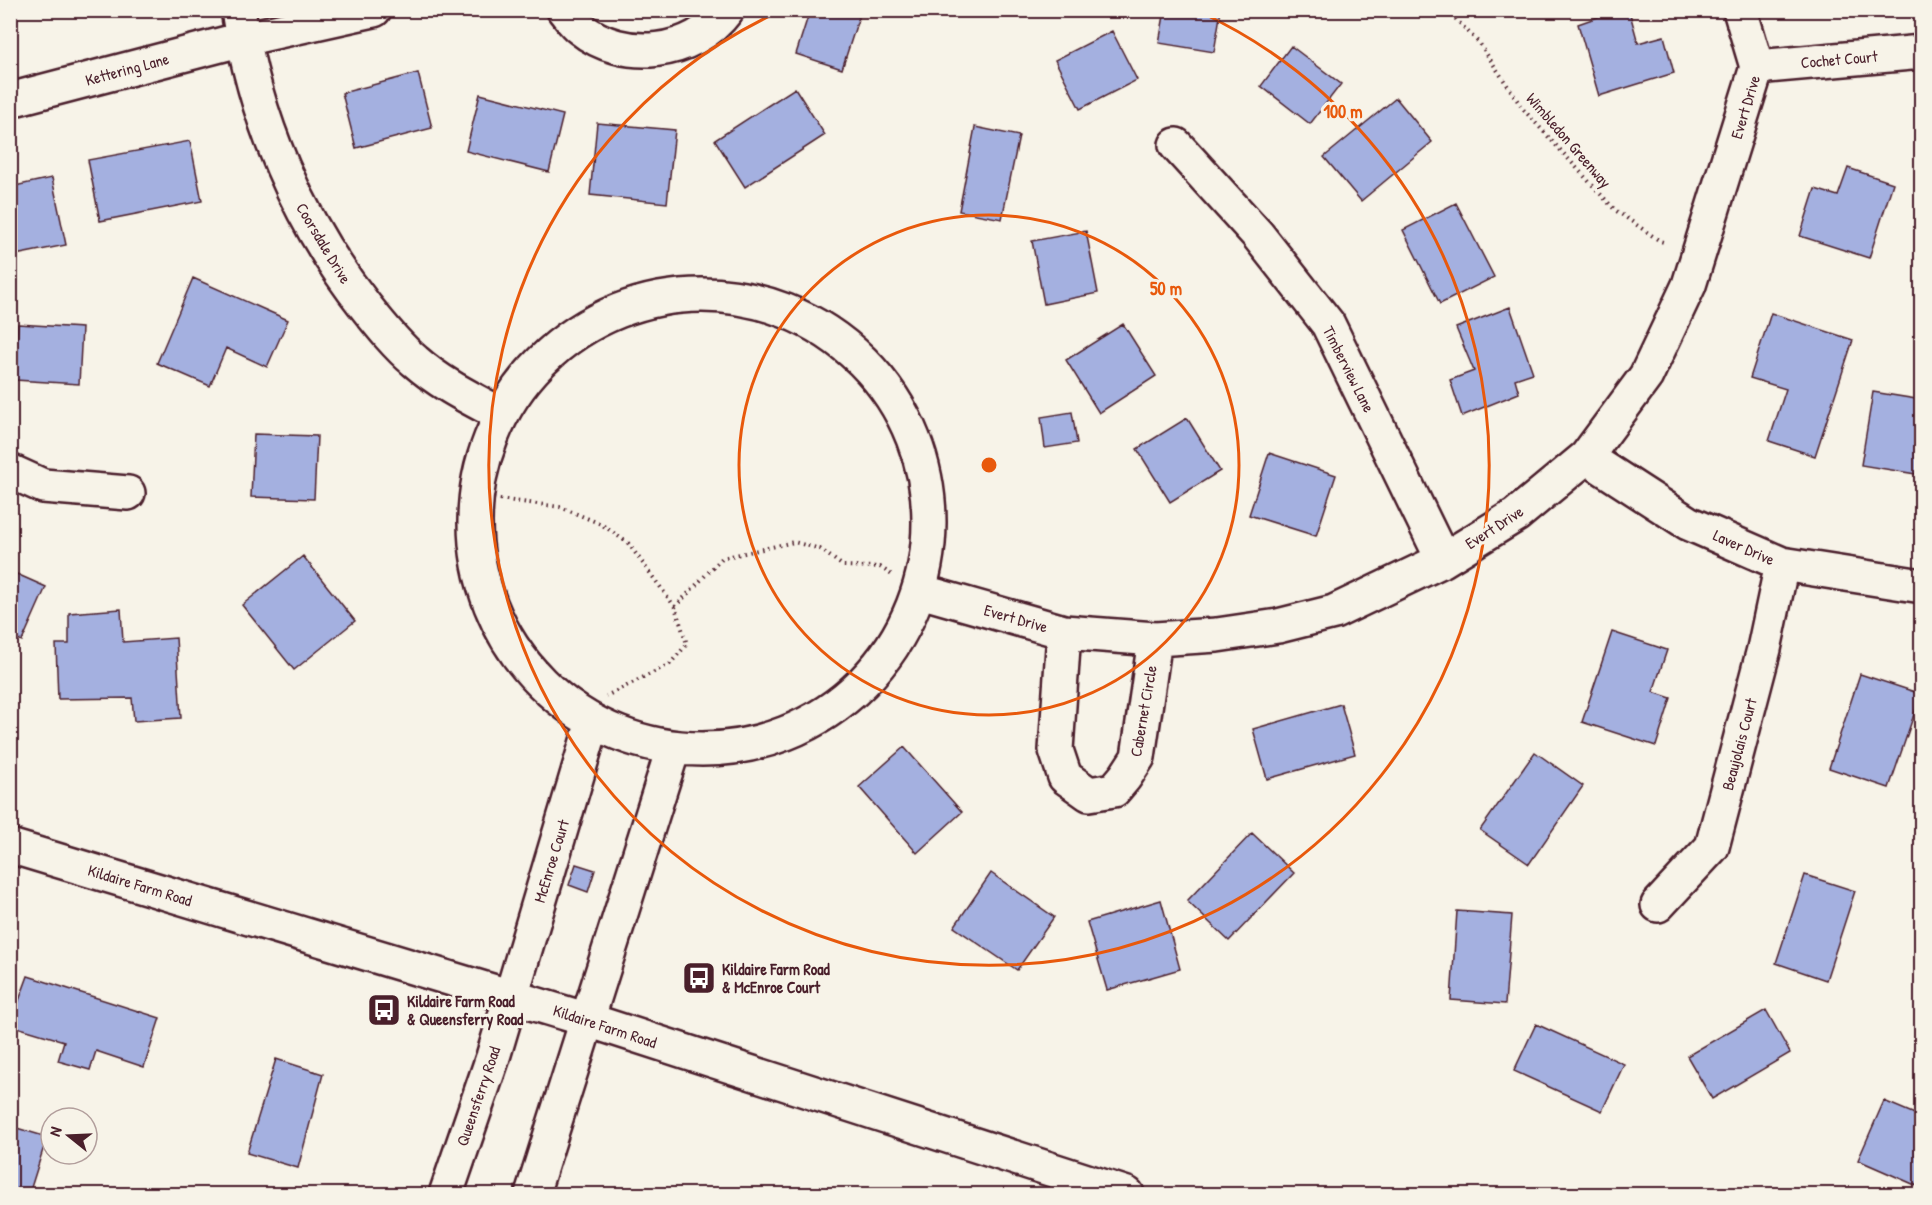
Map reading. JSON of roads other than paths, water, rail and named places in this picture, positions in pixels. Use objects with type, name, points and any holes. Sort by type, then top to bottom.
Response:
[{"type":"street","name":"Kettering Lane","points":[[10,100],[241,25],[374,10]]},
{"type":"street","points":[[564,10],[579,28],[607,44],[639,51],[671,48],[700,35],[727,10]]},
{"type":"street","name":"Evert Drive","points":[[920,591],[1064,632],[1155,639],[1217,635],[1278,626],[1334,612],[1443,560],[1516,515],[1586,457],[1646,376],[1689,285],[1757,67],[1740,10]]},
{"type":"street","name":"Coorsdale Drive","points":[[241,25],[257,98],[268,134],[313,228],[348,283],[381,326],[414,361],[449,388],[500,414]]},
{"type":"street","name":"Cochet Court","points":[[1757,67],[1922,52]]},
{"type":"street","name":"Timberview Lane","points":[[1176,145],[1257,234],[1328,324],[1443,560]]},
{"type":"street","points":[[667,297],[713,297],[764,304],[810,322],[847,346],[881,379],[902,410],[917,446],[925,482],[929,522],[920,591],[886,656],[856,687],[823,715],[788,733],[747,745],[707,750],[673,749],[581,718],[527,670],[492,605],[479,559],[476,496],[484,454],[500,414],[542,357],[574,332],[615,312],[667,297]]},
{"type":"street","name":"Laver Drive","points":[[1586,457],[1688,523],[1782,564],[1922,586]]},
{"type":"street","points":[[10,471],[43,486],[128,493]]},
{"type":"street","name":"Beaujolais Court","points":[[1658,905],[1712,847],[1764,649],[1782,564]]},
{"type":"street","name":"Cabernet Circle","points":[[1064,632],[1056,750],[1065,777],[1089,794],[1114,790],[1138,757],[1155,639]]},
{"type":"street","name":"McEnroe Court","points":[[509,996],[581,718]]},
{"type":"street","points":[[532,1194],[673,749]]},
{"type":"street","name":"Kildaire Farm Road","points":[[10,846],[588,1020],[1127,1194]]},
{"type":"street","name":"Queensferry Road","points":[[446,1194],[492,1057],[509,996]]},
{"type":"place","name":"Kildaire Farm Road & McEnroe Court","points":[[699,978]]},
{"type":"place","name":"Kildaire Farm Road & Queensferry Road","points":[[384,1010]]}]
